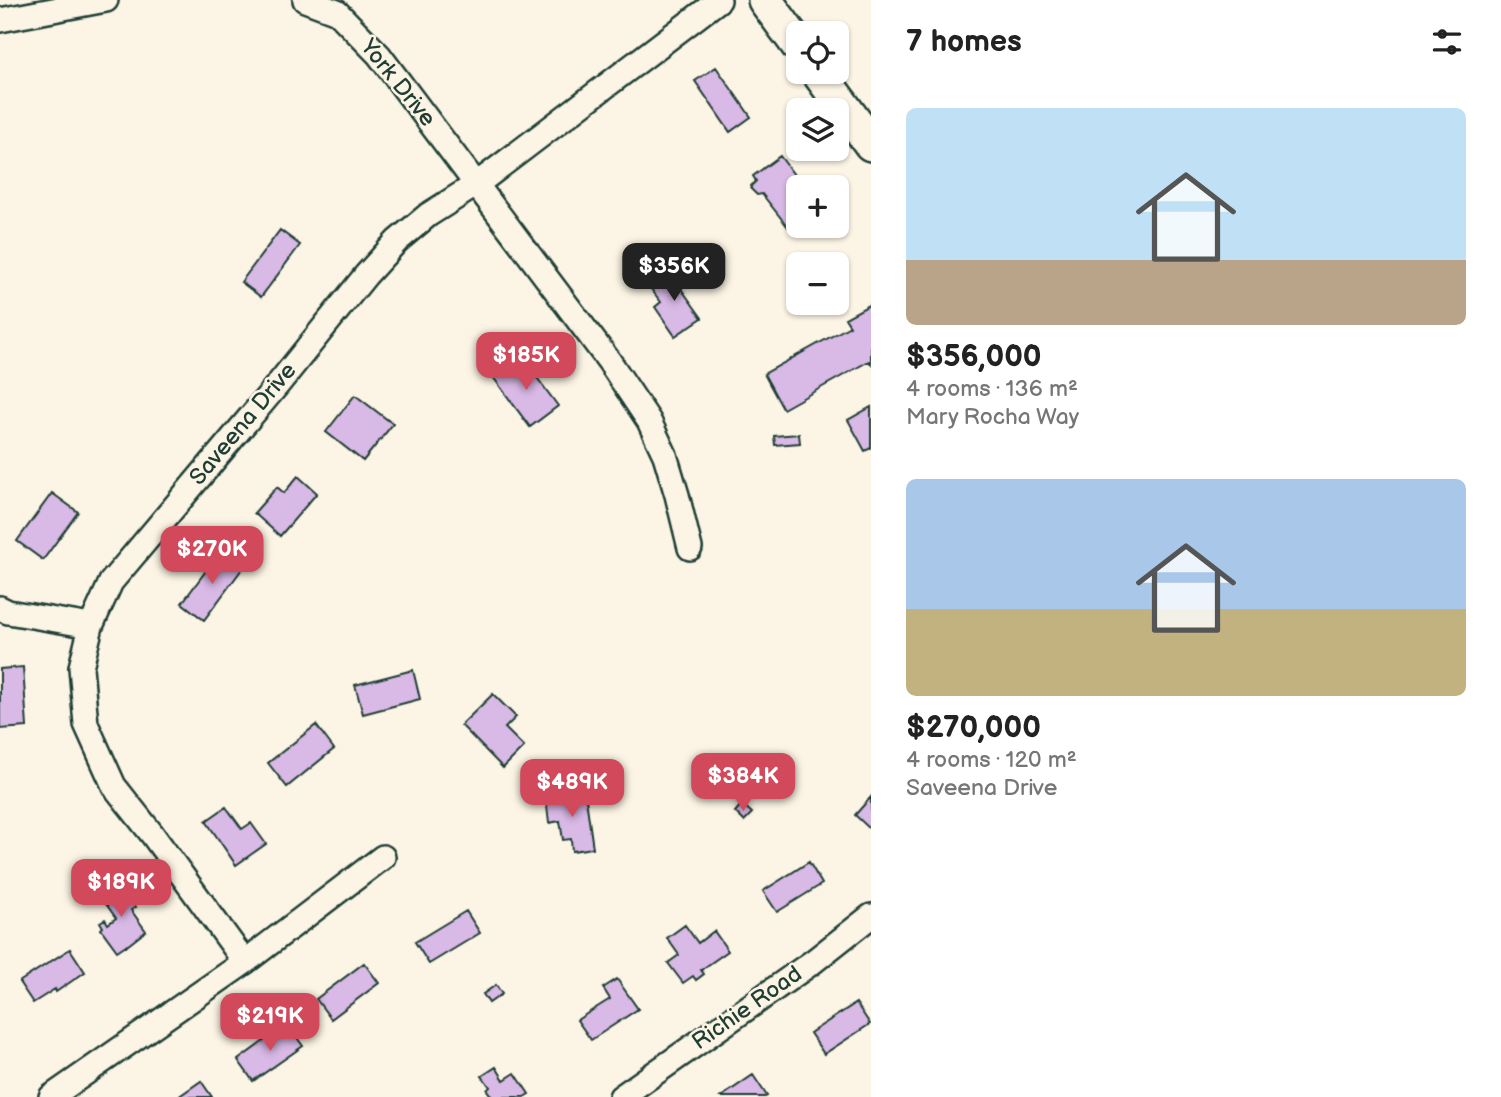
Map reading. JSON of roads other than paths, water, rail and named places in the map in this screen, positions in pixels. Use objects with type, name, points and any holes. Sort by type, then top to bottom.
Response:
[{"type":"main road","points":[[765,0],[786,29]]},
{"type":"main road","points":[[827,84],[871,144]]},
{"type":"street","points":[[0,20],[106,0]]},
{"type":"street","name":"York Drive","points":[[305,0],[337,12],[379,55],[609,361],[649,421],[664,455],[690,548]]},
{"type":"street","name":"Saveena Drive","points":[[245,962],[114,786],[86,724],[81,667],[91,626],[111,582],[397,241],[428,215],[477,184],[719,0]]},
{"type":"street","points":[[0,608],[8,612],[91,626]]},
{"type":"street","points":[[51,1097],[245,962],[383,857]]},
{"type":"street","name":"Richie Road","points":[[621,1097],[814,961],[871,916]]}]
